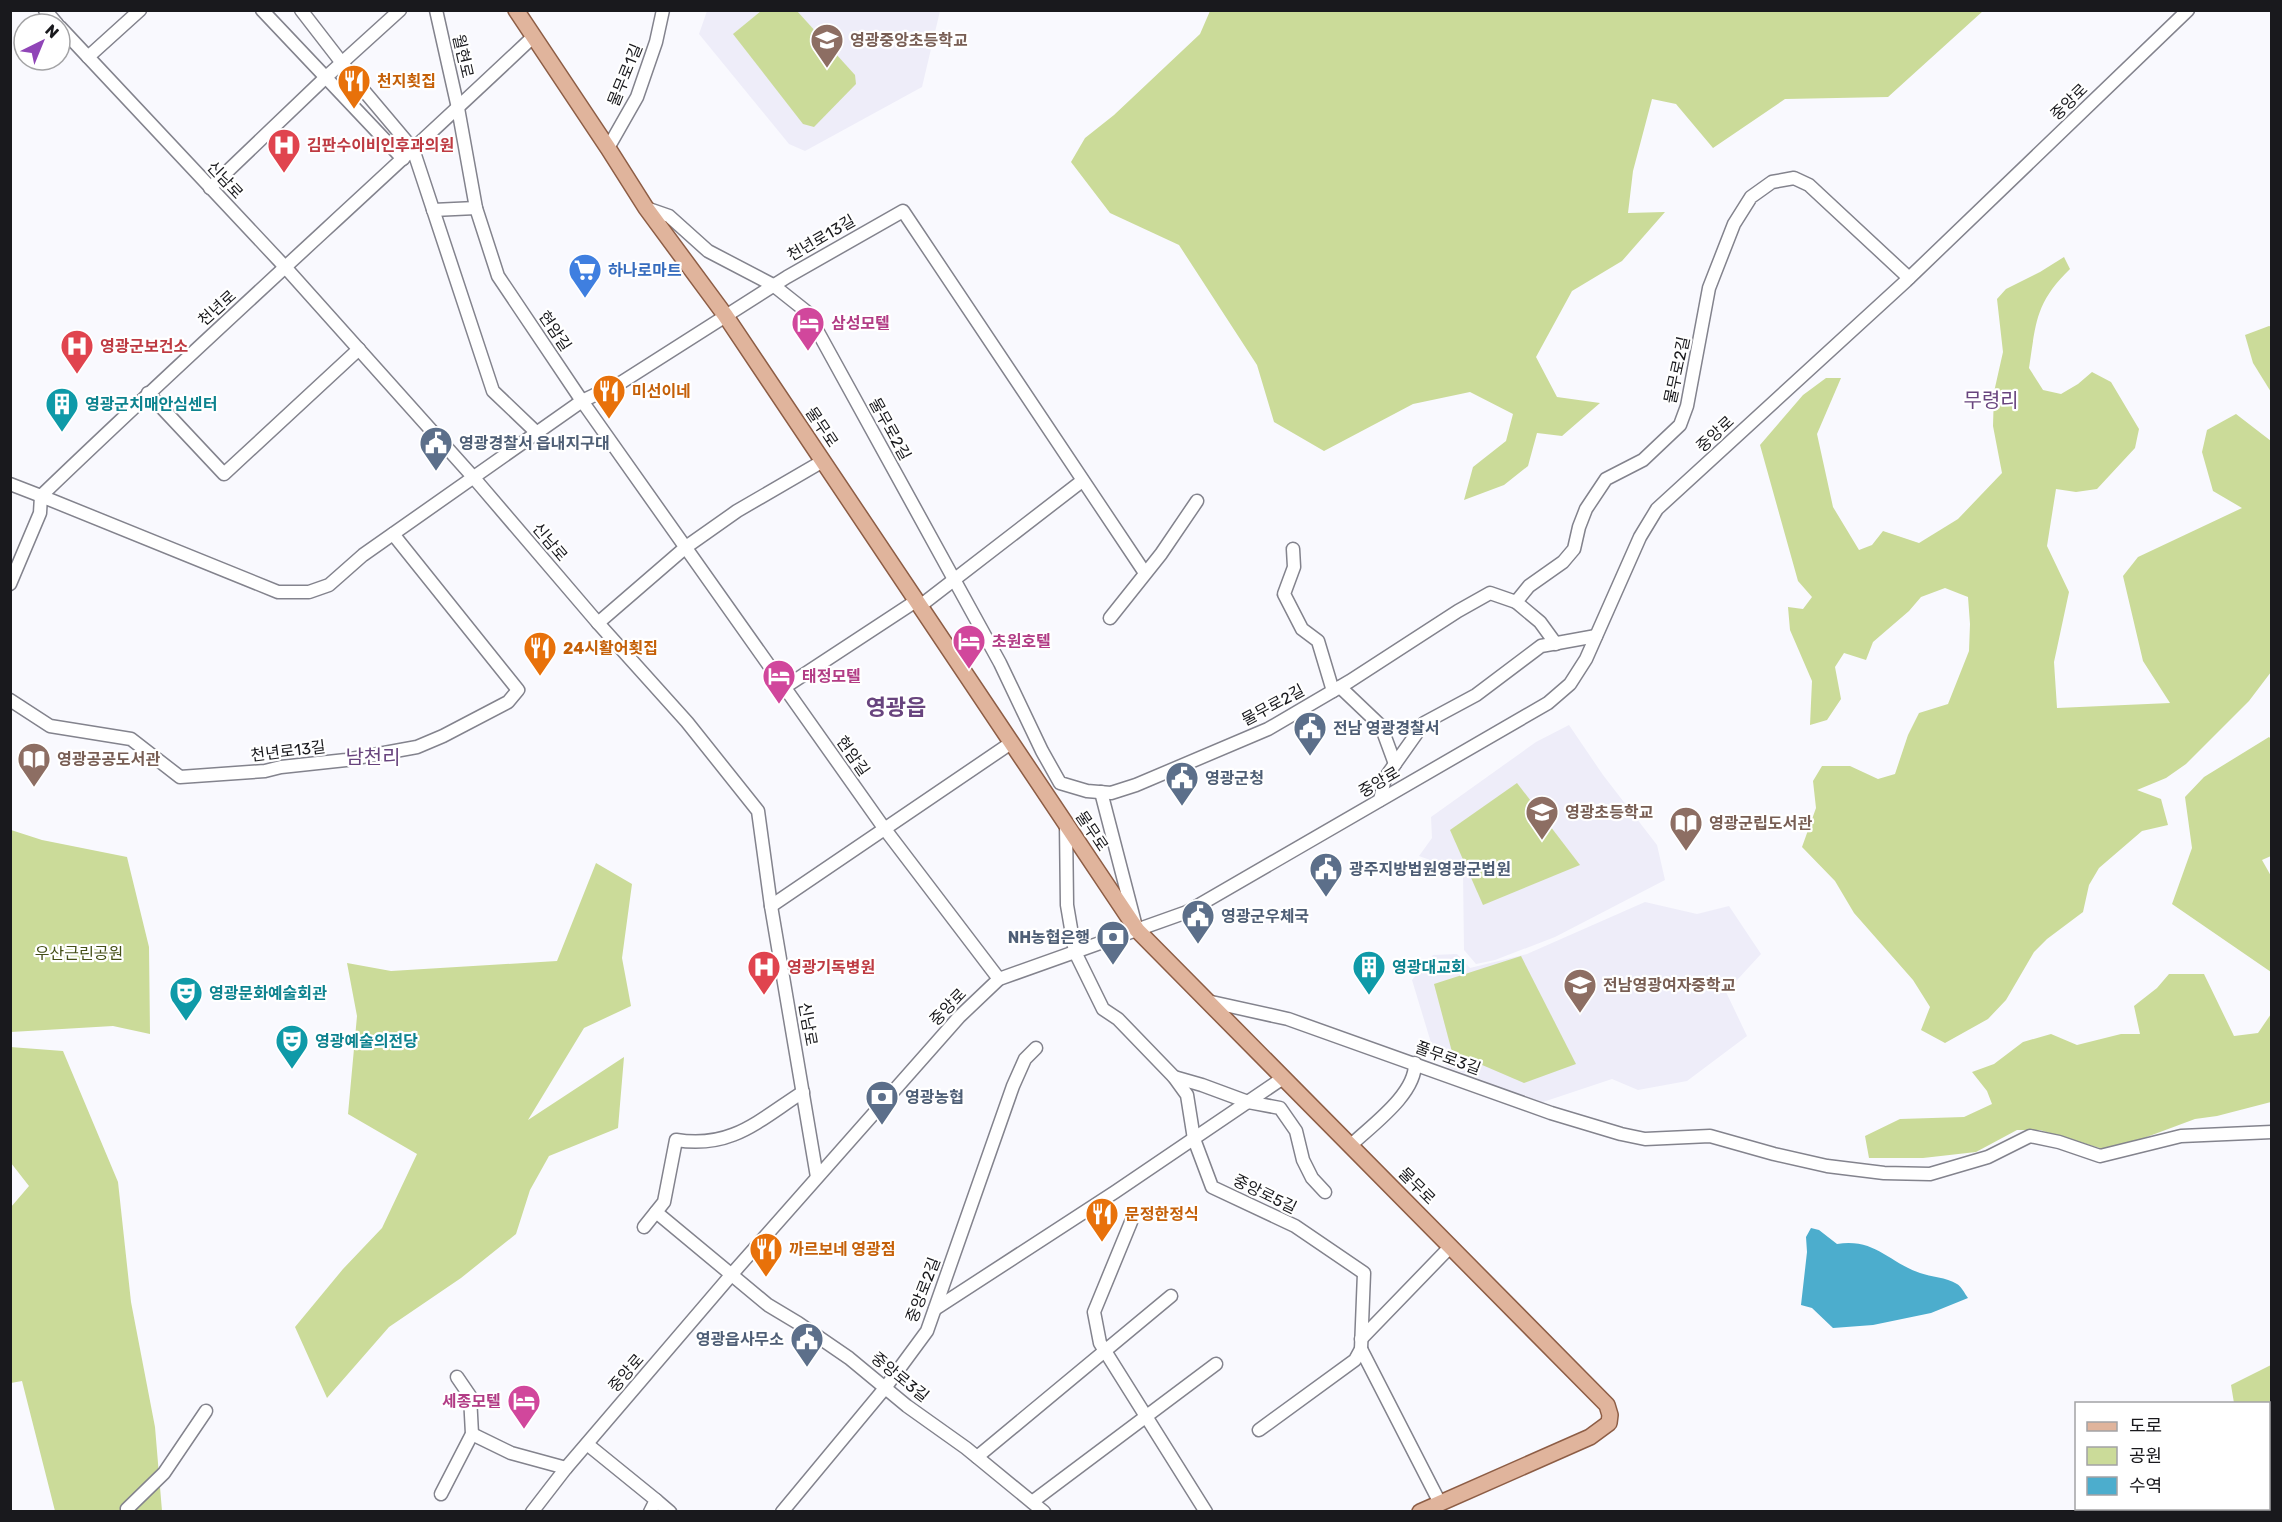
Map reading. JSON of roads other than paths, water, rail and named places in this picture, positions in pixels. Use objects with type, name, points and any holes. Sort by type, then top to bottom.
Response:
[{"type":"main road","name":"물무로","points":[[516,10],[646,208],[725,315],[1137,930],[1607,1405],[1610,1415],[1609,1423],[1590,1437],[1420,1512]]},
{"type":"street","points":[[88,57],[140,10]]},
{"type":"street","points":[[262,10],[403,159]]},
{"type":"street","points":[[301,10],[413,149],[493,391],[537,433]]},
{"type":"street","points":[[210,188],[400,10]]},
{"type":"street","name":"월현로","points":[[436,10],[458,108]]},
{"type":"street","name":"물무로1길","points":[[608,148],[637,97],[656,42],[663,10]]},
{"type":"street","name":"중앙로","points":[[532,1512],[566,1468],[732,1274],[959,1017],[999,979],[1187,912],[1548,703],[1570,684],[1586,659],[1640,537],[1658,509],[1909,278],[2188,10]]},
{"type":"street","name":"천년로","points":[[41,496],[148,393],[286,268],[534,36]]},
{"type":"street","name":"신남로","points":[[72,39],[286,268],[474,478],[598,623],[687,722],[758,811],[771,906],[817,1177]]},
{"type":"street","name":"현암길","points":[[458,108],[476,208],[498,276],[582,401],[884,828],[999,979]]},
{"type":"street","name":"물무로2길","points":[[646,208],[669,216],[708,251],[773,285],[807,312],[1000,663],[1041,751],[1060,783],[1087,791],[1111,793],[1136,785],[1268,729],[1490,593],[1516,602],[1529,586],[1563,562],[1574,549],[1586,509],[1606,479],[1643,459],[1680,425],[1687,406],[1709,288],[1734,224],[1751,197],[1772,182],[1794,178],[1809,185],[1909,278]]},
{"type":"street","points":[[433,210],[476,208]]},
{"type":"street","name":"천년로13길","points":[[41,496],[278,592],[309,592],[329,585],[363,555],[582,401],[622,382],[773,285],[903,211],[1145,573]]},
{"type":"street","points":[[148,393],[224,474],[359,349]]},
{"type":"street","points":[[598,623],[686,547],[737,511],[823,461]]},
{"type":"street","points":[[784,687],[954,580],[1082,481]]},
{"type":"street","points":[[10,484],[41,496],[40,513],[10,584]]},
{"type":"street","points":[[1110,618],[1197,501]]},
{"type":"street","name":"천년로13길","points":[[10,700],[50,726],[131,739],[180,777],[265,771],[281,767],[346,760],[417,747],[443,736],[508,702],[518,690],[393,534]]},
{"type":"street","points":[[1293,549],[1294,567],[1284,594],[1302,629],[1318,641],[1336,689],[1381,726],[1395,764]]},
{"type":"street","points":[[1516,602],[1540,622],[1556,644]]},
{"type":"street","points":[[1380,800],[1385,777],[1424,723],[1476,694],[1541,646],[1596,636]]},
{"type":"street","points":[[771,906],[1011,743]]},
{"type":"street","points":[[1101,792],[1137,930]]},
{"type":"street","name":"중앙로5길","points":[[1066,824],[1068,905],[1075,952],[1103,1009],[1118,1019],[1174,1077],[1187,1095],[1194,1139],[1212,1187],[1295,1226],[1364,1273],[1361,1344]]},
{"type":"street","name":"풀무로3길","points":[[1207,1001],[1288,1019],[1551,1113],[1621,1134],[1645,1139],[1710,1136],[1774,1155],[1827,1166],[1884,1173],[1930,1174],[1988,1157],[2030,1136],[2060,1142],[2100,1156],[2181,1136],[2271,1132]]},
{"type":"street","name":"중앙로2길","points":[[782,1512],[885,1388],[927,1331],[1013,1086],[1025,1059],[1036,1048]]},
{"type":"street","points":[[1351,1146],[1401,1098],[1415,1074],[1414,1063]]},
{"type":"street","points":[[1174,1077],[1248,1102],[1280,1108],[1296,1131],[1303,1160],[1312,1178],[1325,1192]]},
{"type":"street","points":[[935,1309],[1283,1078]]},
{"type":"street","points":[[644,1227],[664,1202],[676,1140],[694,1143],[713,1142],[737,1135],[803,1092]]},
{"type":"street","name":"중앙로3길","points":[[656,1212],[768,1305],[849,1358],[977,1457],[1034,1508]]},
{"type":"street","points":[[1131,1222],[1094,1312],[1100,1343],[1206,1512]]},
{"type":"street","points":[[1259,1430],[1355,1360],[1361,1344],[1451,1246]]},
{"type":"street","points":[[977,1457],[1171,1296]]},
{"type":"street","points":[[1361,1344],[1440,1503]]},
{"type":"street","points":[[1034,1508],[1146,1417],[1216,1364]]},
{"type":"street","points":[[441,1494],[472,1434],[470,1396],[457,1377]]},
{"type":"street","points":[[128,1512],[127,1509],[164,1473],[206,1411]]},
{"type":"street","points":[[472,1434],[511,1453],[566,1468]]},
{"type":"street","points":[[587,1444],[670,1512]]},
{"type":"street","points":[[650,1512],[656,1500]]},
{"type":"water","points":[[1811,1228],[1819,1230],[1837,1244],[1862,1244],[1909,1268],[1953,1282],[1960,1286],[1968,1298],[1931,1313],[1873,1325],[1833,1328],[1812,1308],[1801,1305],[1807,1252],[1806,1237]]},
{"type":"place","name":"영광중앙초등학교","points":[[827,69]]},
{"type":"place","name":"천지횟집","points":[[354,110]]},
{"type":"place","name":"김판수이비인후과의원","points":[[284,174]]},
{"type":"place","name":"하나로마트","points":[[585,299]]},
{"type":"place","name":"삼성모텔","points":[[808,352]]},
{"type":"place","name":"영광군보건소","points":[[77,375]]},
{"type":"place","name":"미선이네","points":[[609,420]]},
{"type":"place","name":"영광군치매안심센터","points":[[62,433]]},
{"type":"place","name":"영광경찰서 읍내지구대","points":[[436,472]]},
{"type":"place","name":"초원호텔","points":[[969,670]]},
{"type":"place","name":"24시활어횟집","points":[[540,677]]},
{"type":"place","name":"태정모텔","points":[[779,705]]},
{"type":"place","name":"전남 영광경찰서","points":[[1310,757]]},
{"type":"place","name":"영광공공도서관","points":[[34,788]]},
{"type":"place","name":"영광군청","points":[[1182,807]]},
{"type":"place","name":"영광초등학교","points":[[1542,841]]},
{"type":"place","name":"영광군립도서관","points":[[1686,852]]},
{"type":"place","name":"광주지방법원영광군법원","points":[[1326,898]]},
{"type":"place","name":"영광군우체국","points":[[1198,945]]},
{"type":"place","name":"NH농협은행","points":[[1113,966]]},
{"type":"place","name":"영광기독병원","points":[[764,996]]},
{"type":"place","name":"영광대교회","points":[[1369,996]]},
{"type":"place","name":"전남영광여자중학교","points":[[1580,1014]]},
{"type":"place","name":"영광문화예술회관","points":[[186,1022]]},
{"type":"place","name":"영광예술의전당","points":[[292,1070]]},
{"type":"place","name":"영광농협","points":[[882,1126]]},
{"type":"place","name":"문정한정식","points":[[1102,1243]]},
{"type":"place","name":"까르보네 영광점","points":[[766,1278]]},
{"type":"place","name":"영광읍사무소","points":[[807,1368]]},
{"type":"place","name":"세종모텔","points":[[524,1430]]},
{"type":"district","name":"무령리","points":[[1991,400]]},
{"type":"district","name":"영광읍","points":[[896,707]]},
{"type":"district","name":"남천리","points":[[373,757]]},
{"type":"park label","name":"우산근린공원","points":[[79,953]]}]
